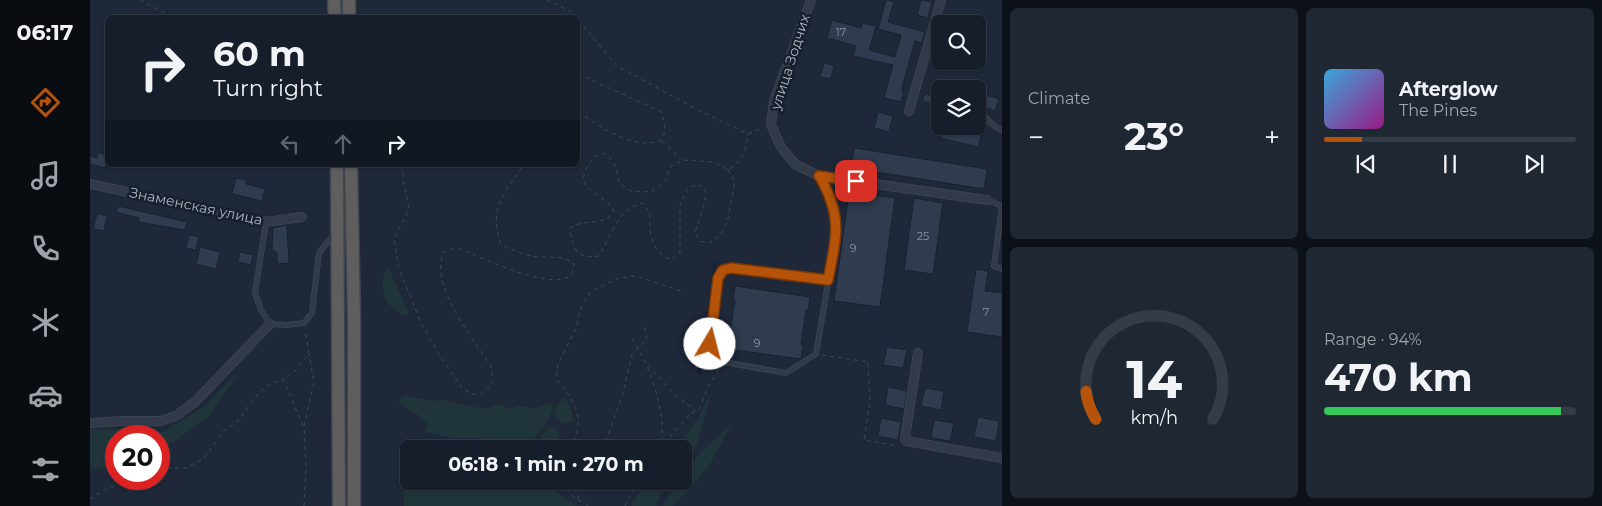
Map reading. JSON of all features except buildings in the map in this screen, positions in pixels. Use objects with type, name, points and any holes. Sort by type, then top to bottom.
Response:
[{"type":"highway","points":[[334,0],[335,15]]},
{"type":"highway","points":[[349,0],[350,15]]},
{"type":"highway","points":[[337,167],[339,506]]},
{"type":"highway","points":[[351,167],[354,319],[354,506]]},
{"type":"street","name":"улица Зодчих","points":[[771,125],[774,101],[810,0]]},
{"type":"street","points":[[909,111],[941,0]]},
{"type":"street","points":[[771,125],[781,147],[795,164],[819,176],[987,200]]},
{"type":"street","name":"Знаменская улица","points":[[90,184],[266,222],[302,217]]},
{"type":"street","points":[[90,423],[161,421],[176,416],[195,402],[270,324]]},
{"type":"street","points":[[918,353],[906,441],[1002,458]]},
{"type":"lane","points":[[927,98],[931,99]]},
{"type":"lane","points":[[986,119],[995,128],[1002,130]]},
{"type":"lane","points":[[819,176],[834,207],[837,229],[816,354],[786,373],[723,362],[713,354],[710,344],[718,278],[723,270],[731,268],[828,280]]},
{"type":"lane","points":[[987,200],[1002,206],[994,266],[1002,268]]},
{"type":"lane","points":[[266,222],[255,293],[261,310],[270,324],[304,323],[312,313],[319,254],[338,230]]},
{"type":"path","points":[[140,0],[169,15]]},
{"type":"path","points":[[547,0],[570,11],[574,15]]},
{"type":"path","points":[[580,22],[617,66],[696,110],[748,134],[771,125]]},
{"type":"path","points":[[580,75],[660,111],[665,122],[666,131],[662,140],[653,144],[634,143],[580,113]]},
{"type":"path","points":[[728,170],[738,164],[746,151],[748,134]]},
{"type":"path","points":[[662,140],[683,160]]},
{"type":"path","points":[[603,153],[610,156],[616,169],[619,183],[631,191],[651,192],[665,182],[671,166],[683,160],[714,162],[728,170],[735,181],[727,223],[720,236],[709,243],[700,241],[695,233],[705,201],[705,188],[697,184],[688,189],[680,206],[680,253],[671,260],[660,254],[652,240],[649,225],[650,213],[642,203],[633,205],[619,218],[599,256],[590,257],[578,253],[572,245],[570,228],[577,223],[598,222],[609,218],[614,211],[610,203],[587,188],[584,183],[583,176],[589,162],[596,156],[603,153]]},
{"type":"path","points":[[402,167],[408,205],[406,216],[394,238],[398,266],[421,323],[437,351],[461,387],[471,394],[480,395],[489,388],[493,378],[491,366],[448,296],[440,270],[440,259],[444,252],[452,249],[461,249],[521,273],[545,278],[558,279],[568,277],[573,271],[574,264],[568,259],[538,257],[512,250],[501,244],[496,230],[495,218],[499,203],[522,167]]},
{"type":"path","points":[[574,440],[578,425],[574,404],[568,392],[556,379],[558,364],[576,329],[580,310],[591,291],[619,278],[636,276],[684,292]]},
{"type":"path","points":[[304,323],[314,382],[304,427],[306,465],[304,506]]},
{"type":"path","points":[[606,440],[623,393],[632,355],[647,337],[644,328]]},
{"type":"path","points":[[632,339],[648,364],[674,394],[696,411]]},
{"type":"path","points":[[170,468],[186,468],[204,458],[224,431],[237,422],[267,386],[283,379],[296,370],[309,354]]},
{"type":"path","points":[[816,354],[868,362],[870,402],[864,440],[900,446]]},
{"type":"path","points":[[668,440],[689,415],[700,408],[708,387],[723,362]]},
{"type":"path","points":[[648,364],[660,414],[662,440]]},
{"type":"path","points":[[283,379],[304,427]]},
{"type":"path","points":[[90,499],[105,490]]},
{"type":"path","points":[[567,490],[572,496],[589,506]]},
{"type":"path","points":[[577,499],[582,490]]},
{"type":"path","points":[[625,506],[633,490]]},
{"type":"green space","points":[[389,266],[409,314],[405,316],[391,306],[383,293],[384,274]]},
{"type":"green space","points":[[243,367],[207,418],[170,444],[170,428],[206,405]]},
{"type":"green space","points":[[712,391],[696,448],[692,452],[692,440],[682,440],[699,417]]},
{"type":"green space","points":[[404,395],[431,401],[443,400],[484,409],[499,404],[510,409],[521,406],[536,408],[554,403],[550,417],[534,439],[488,440],[452,438],[425,432],[428,425],[425,421],[398,401]]},
{"type":"green space","points":[[563,398],[569,405],[573,420],[563,424],[554,416],[557,406]]},
{"type":"green space","points":[[732,423],[710,464],[692,486],[692,463],[711,442]]},
{"type":"green space","points":[[551,427],[557,429],[560,433],[558,440],[542,440],[540,437]]},
{"type":"green space","points":[[90,429],[105,430],[105,468],[90,469]]},
{"type":"green space","points":[[403,490],[554,490],[577,506],[404,506]]},
{"type":"green space","points":[[641,490],[662,490],[656,506],[631,506]]},
{"type":"green space","points":[[673,490],[688,490],[672,506],[663,506]]},
{"type":"waterway","points":[[699,374],[715,263]]},
{"type":"route","points":[[710,344],[718,278],[723,270],[731,268],[828,280],[837,229],[834,207],[819,176],[856,181]]}]
